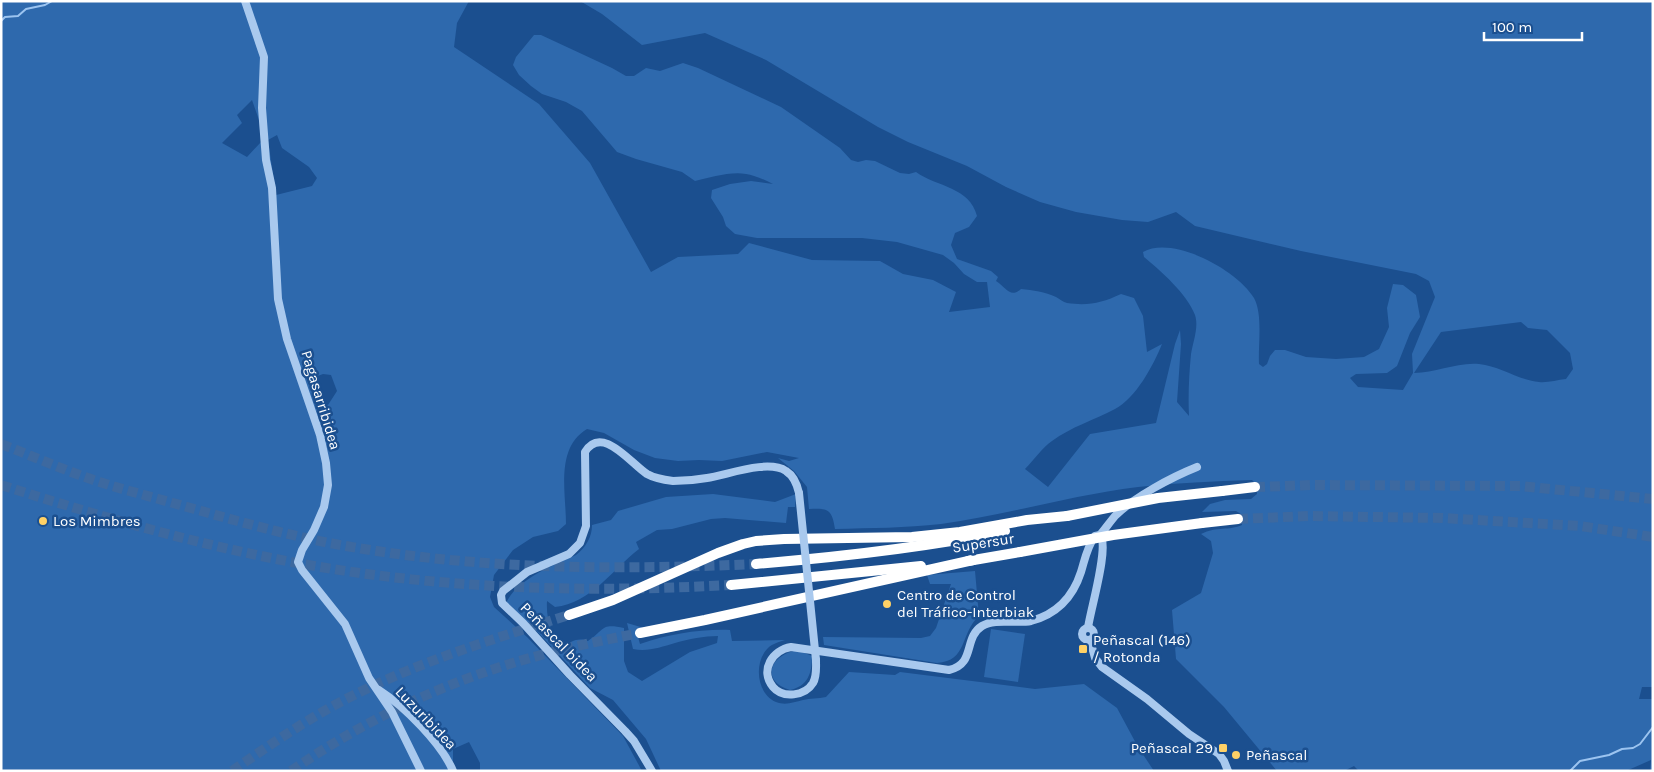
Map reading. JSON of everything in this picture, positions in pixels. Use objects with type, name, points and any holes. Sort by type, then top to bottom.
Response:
[{"type":"highway","name":"Supersur","points":[[756,564],[888,551],[970,538],[1028,523],[1158,498],[1255,487]]},
{"type":"highway","name":"Supersur","points":[[731,585],[820,578],[973,560],[1113,534],[1238,519]]},
{"type":"highway","points":[[569,615],[612,600],[724,550],[756,541],[784,538],[912,537],[1028,523]]},
{"type":"highway","points":[[640,633],[973,560]]},
{"type":"street","name":"Pagasarribidea","points":[[245,1],[263,49],[264,57],[262,108],[266,160],[272,188],[278,299],[287,339],[320,435],[326,463],[328,485],[324,507],[314,530],[302,550],[298,562],[302,570],[345,624],[359,658],[375,688],[392,712],[421,771]]},
{"type":"street","name":"Peñascal bidea","points":[[652,771],[625,730],[502,603],[501,595],[503,591],[527,572],[569,554],[580,543],[586,526],[586,452],[591,444],[596,442],[608,444],[648,475],[668,480],[690,481],[772,466],[787,471],[796,482],[799,493],[816,660],[816,672],[810,688],[795,695],[786,695],[773,687],[769,680],[768,670],[771,657],[784,648],[799,647],[835,654],[949,670],[958,667],[965,660],[975,632],[983,626],[991,623],[1028,622],[1046,616],[1059,608],[1067,599],[1081,573],[1090,544],[1095,536],[1100,535]]},
{"type":"street","points":[[1197,468],[1126,506],[1114,517],[1100,535],[1103,538],[1104,547],[1096,592],[1089,613],[1088,628],[1094,632],[1093,638],[1090,640],[1095,658],[1102,668],[1147,699],[1189,734],[1219,754],[1224,760],[1228,771]]},
{"type":"street","name":"Luzuribidea","points":[[375,688],[400,707],[437,744],[448,758],[453,771]]},
{"type":"shaded area","points":[[1,1],[469,1],[457,23],[454,47],[539,104],[590,163],[651,272],[678,257],[738,254],[749,243],[812,260],[880,261],[903,274],[933,280],[956,292],[949,312],[990,307],[987,282],[977,282],[964,274],[943,255],[897,242],[862,238],[757,238],[735,234],[726,226],[723,217],[711,198],[712,190],[730,184],[751,181],[773,184],[757,177],[740,173],[724,174],[695,181],[682,172],[617,152],[582,111],[566,102],[542,94],[519,75],[513,65],[516,57],[534,35],[541,35],[626,76],[634,76],[646,68],[660,71],[683,63],[698,68],[781,107],[840,148],[851,160],[858,162],[866,160],[875,161],[900,173],[909,174],[916,172],[960,193],[973,206],[977,216],[969,227],[955,233],[951,245],[957,259],[991,271],[998,277],[996,281],[1008,291],[1014,293],[1021,289],[1039,292],[1052,295],[1066,303],[1075,304],[1095,303],[1121,294],[1134,298],[1143,316],[1147,352],[1162,344],[1158,353],[1143,381],[1123,404],[1059,436],[1045,447],[1025,469],[1048,487],[1090,434],[1156,423],[1180,330],[1181,344],[1177,402],[1189,416],[1189,378],[1196,329],[1195,315],[1180,291],[1144,257],[1143,252],[1156,248],[1171,248],[1187,252],[1219,267],[1246,287],[1257,305],[1259,364],[1263,367],[1267,364],[1275,350],[1285,350],[1306,357],[1336,359],[1364,357],[1379,349],[1389,327],[1387,308],[1393,284],[1403,285],[1416,295],[1420,317],[1410,333],[1397,366],[1387,373],[1356,374],[1350,378],[1358,387],[1403,390],[1413,373],[1412,354],[1435,297],[1429,281],[1416,274],[1301,251],[1195,226],[1176,212],[1148,222],[1122,220],[1076,212],[1040,202],[1006,187],[967,166],[908,142],[878,127],[766,60],[705,33],[642,45],[602,14],[580,1],[1653,1],[1653,687],[1642,687],[1639,699],[1653,699],[1653,771],[1650,771],[1651,760],[1626,771],[1359,771],[1354,766],[1344,771],[1277,771],[1224,707],[1176,659],[1172,610],[1201,593],[1213,553],[1211,541],[1201,534],[1212,530],[1242,525],[1241,514],[1236,511],[1202,512],[1210,504],[1225,500],[1251,499],[1257,494],[1257,485],[1252,480],[1138,487],[941,524],[835,529],[832,517],[828,511],[809,509],[807,487],[794,471],[778,458],[789,461],[799,458],[767,452],[722,461],[678,461],[655,458],[634,450],[604,433],[587,429],[577,437],[570,447],[566,459],[564,485],[566,524],[558,531],[533,537],[513,550],[494,575],[490,597],[494,607],[527,637],[623,736],[642,771],[480,771],[480,763],[469,742],[453,749],[453,771],[1,771]],"holes":[[[252,100],[259,120],[261,142],[247,157],[222,143],[242,123],[237,115]],[[277,135],[282,148],[309,167],[317,178],[312,186],[276,195],[268,140]],[[1521,322],[1528,328],[1547,330],[1570,353],[1573,369],[1566,379],[1549,382],[1531,381],[1494,367],[1479,364],[1414,373],[1441,332]],[[323,374],[331,375],[337,391],[328,405],[316,398],[311,388],[310,379]]]},
{"type":"shaded area","points":[[713,494],[775,502],[796,494],[795,507],[788,507],[786,523],[725,518],[711,519],[672,529],[657,530],[636,542],[639,549],[580,599],[555,607],[547,601],[547,615],[550,626],[563,647],[575,640],[588,641],[603,628],[611,626],[624,628],[624,661],[628,672],[642,681],[690,652],[717,643],[718,636],[691,639],[639,650],[633,649],[627,623],[644,628],[636,630],[640,644],[662,637],[707,630],[730,630],[732,641],[785,640],[768,648],[763,654],[759,670],[759,678],[765,692],[776,702],[783,704],[826,697],[849,672],[895,675],[900,672],[1035,689],[1084,684],[1117,708],[1138,747],[1154,771],[661,771],[646,739],[613,700],[590,688],[534,628],[506,603],[519,586],[527,580],[547,568],[576,555],[588,542],[592,525],[611,520],[618,511],[666,497]]},
{"type":"shaded area","points":[[975,571],[979,616],[969,630],[959,652],[947,661],[937,663],[824,645],[823,637],[921,638],[930,636],[936,628],[951,584],[930,584],[927,575]]},
{"type":"shaded area","points":[[991,629],[1025,634],[1018,682],[984,677]]},
{"type":"shaded area","points":[[794,651],[812,656],[812,662],[810,673],[805,682],[790,690],[775,681],[772,676],[772,670],[778,658]]},
{"type":"waterway","points":[[1,21],[5,17],[18,16],[26,9],[45,5],[52,1]]},
{"type":"waterway","points":[[1570,771],[1580,761],[1609,755],[1622,749],[1633,748],[1640,744],[1653,727]]},
{"type":"tunnel","points":[[1,444],[99,482],[259,527],[346,546],[397,554],[499,564],[602,567],[756,564]]},
{"type":"tunnel","points":[[1,485],[129,524],[215,546],[346,571],[442,582],[538,588],[586,589],[731,585]]},
{"type":"tunnel","points":[[1255,487],[1313,485],[1520,486],[1653,499]]},
{"type":"tunnel","points":[[1238,519],[1310,516],[1442,518],[1580,526],[1653,537]]},
{"type":"tunnel","points":[[232,771],[312,718],[387,679],[490,640],[569,615]]},
{"type":"tunnel","points":[[291,771],[318,753],[376,720],[405,705],[466,679],[544,654],[640,633]]},
{"type":"place","name":"Los Mimbres","points":[[43,521]]},
{"type":"place","name":"Centro de Control del Tráfico-Interbiak","points":[[887,604]]},
{"type":"place","name":"Peñascal (146) / Rotonda","points":[[1083,649]]},
{"type":"place","name":"Peñascal 29","points":[[1223,748]]},
{"type":"place","name":"Peñascal","points":[[1236,755]]}]
